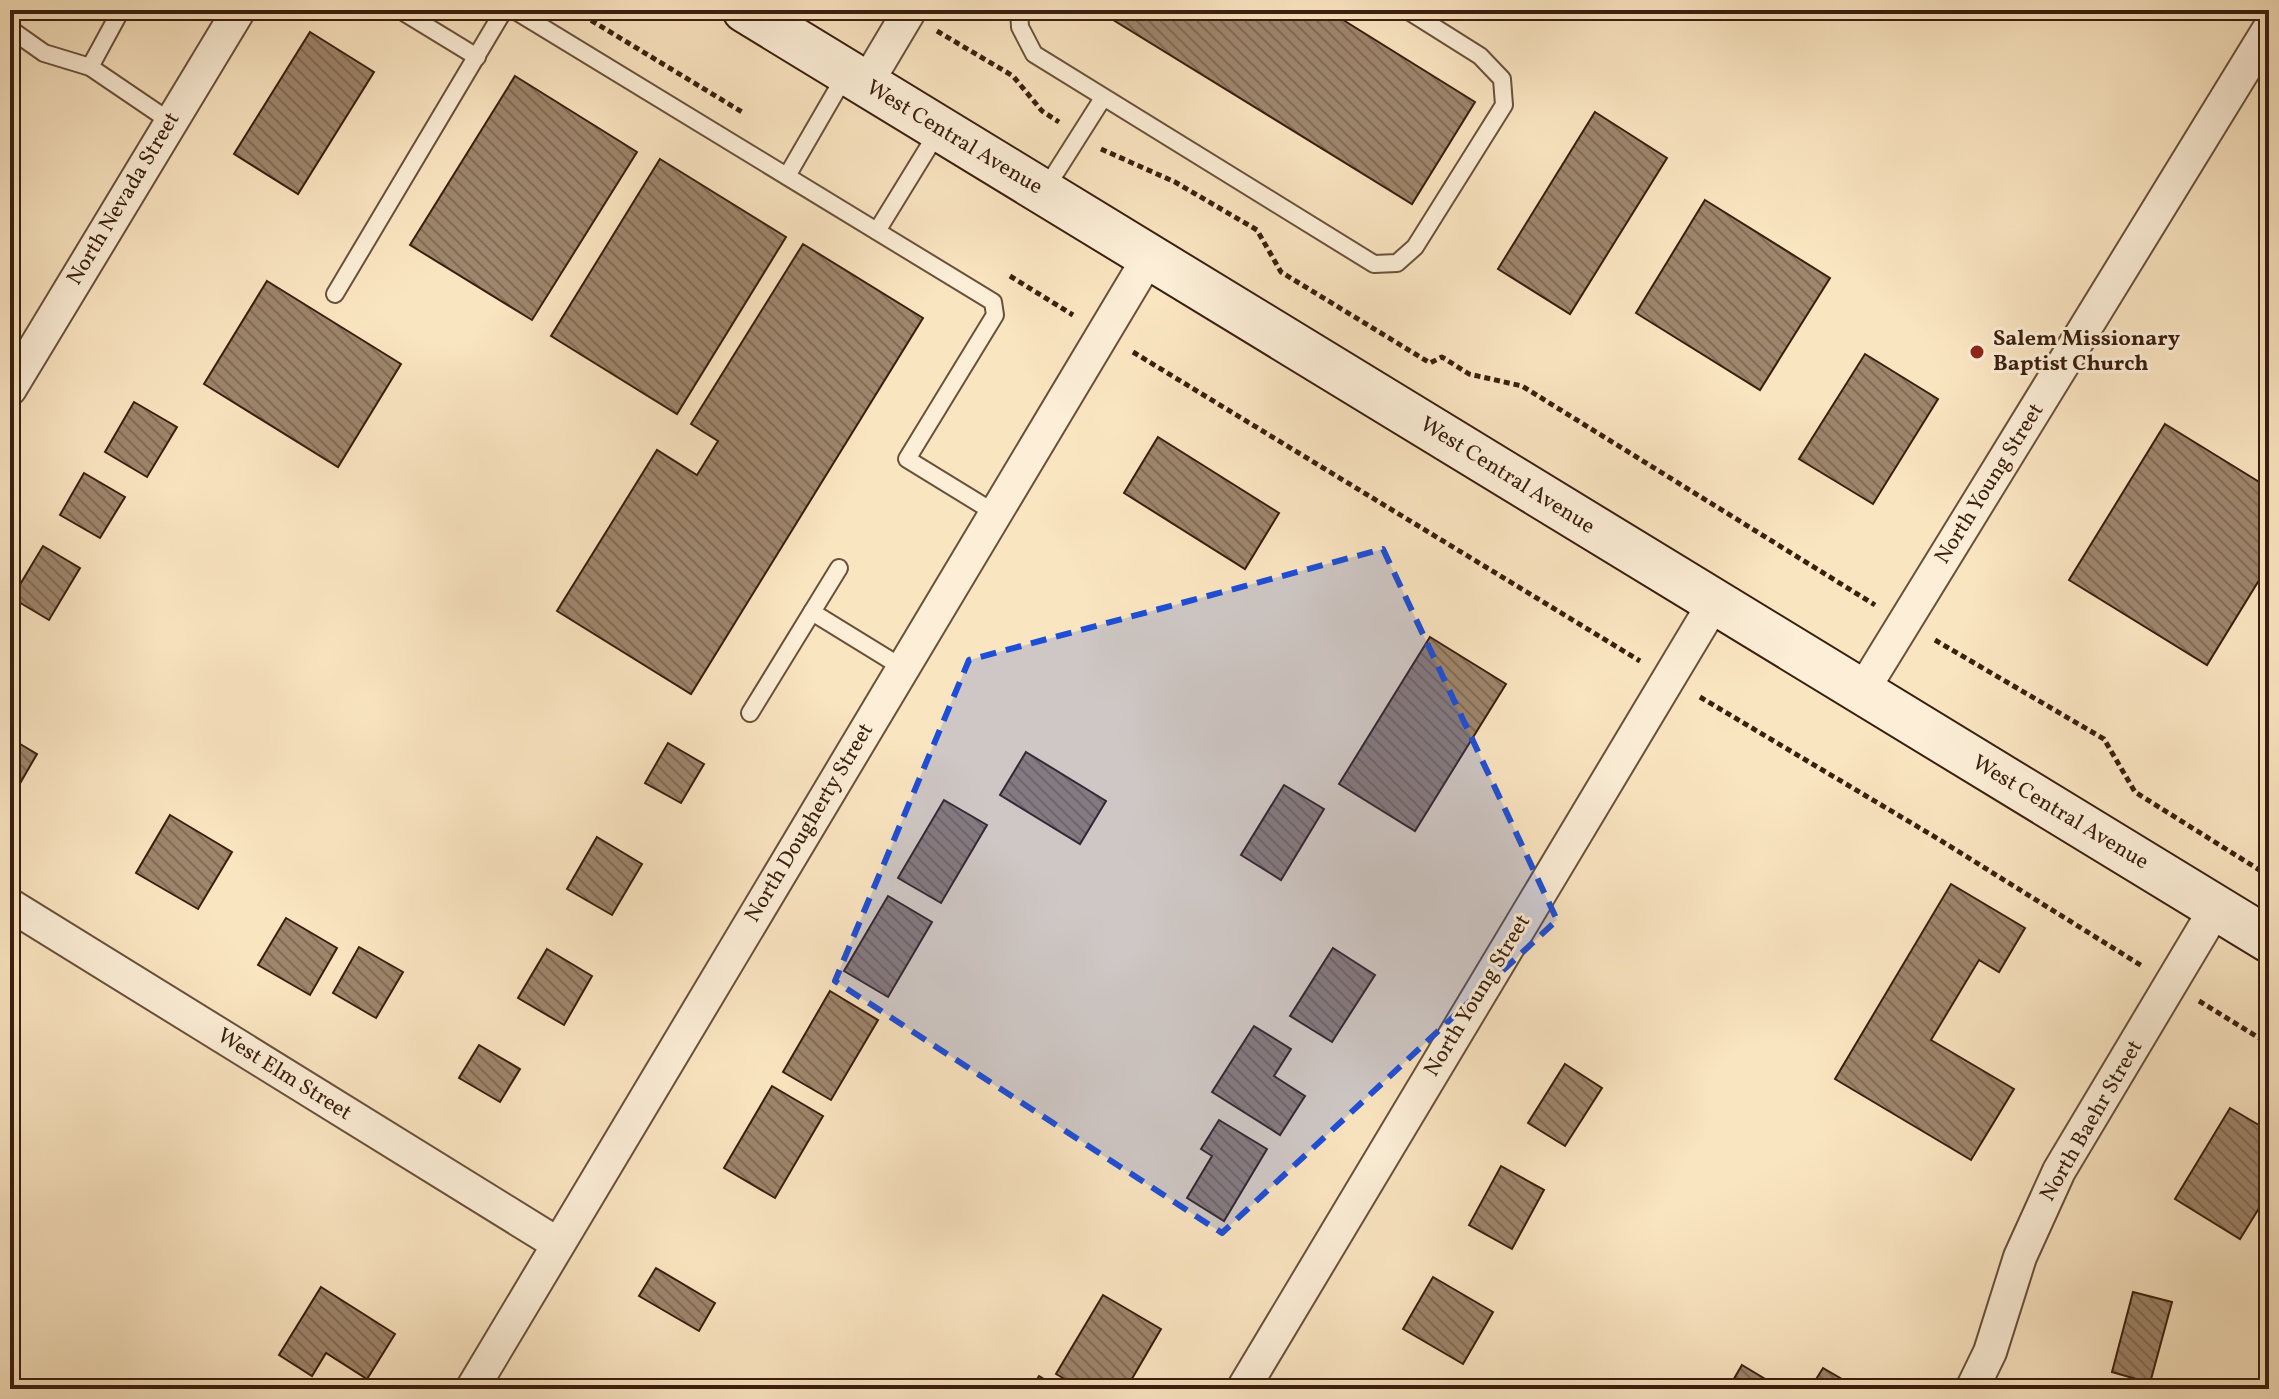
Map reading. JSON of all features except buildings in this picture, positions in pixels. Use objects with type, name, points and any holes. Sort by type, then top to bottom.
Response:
[{"type":"main road","name":"West Central Avenue","points":[[745,10],[2269,940]]},
{"type":"street","name":"North Nevada Street","points":[[10,389],[239,10]]},
{"type":"street","points":[[857,78],[909,12]]},
{"type":"street","name":"North Young Street","points":[[1861,693],[2269,29]]},
{"type":"street","name":"North Dougherty Street","points":[[472,1389],[1149,257]]},
{"type":"street","name":"North Young Street","points":[[1243,1389],[1714,603]]},
{"type":"street","name":"West Elm Street","points":[[10,905],[558,1244]]},
{"type":"street","name":"North Baehr Street","points":[[1972,1389],[1990,1352],[2020,1257],[2059,1171],[2216,908]]},
{"type":"lane","points":[[90,67],[121,10]]},
{"type":"lane","points":[[400,10],[477,57]]},
{"type":"lane","points":[[335,294],[504,10]]},
{"type":"lane","points":[[514,10],[993,302],[995,315],[907,459],[995,513]]},
{"type":"lane","points":[[1019,10],[1020,27],[1034,54],[1374,264],[1397,263],[1415,247],[1504,105],[1502,79],[1480,56],[1407,10]]},
{"type":"lane","points":[[10,29],[44,53],[90,67],[171,122]]},
{"type":"lane","points":[[787,176],[857,78]]},
{"type":"lane","points":[[1043,192],[1103,98]]},
{"type":"lane","points":[[877,231],[939,129]]},
{"type":"lane","points":[[750,713],[839,568]]},
{"type":"lane","points":[[812,612],[903,668]]},
{"type":"path","points":[[574,10],[749,117]]},
{"type":"path","points":[[909,12],[1013,76],[1042,111],[1108,154],[1175,182],[1257,230],[1281,272],[1430,363],[1442,357],[1469,374],[1522,386],[1905,622],[2104,739],[2135,792],[2269,876]]},
{"type":"path","points":[[998,269],[1940,840],[2269,1044]]},
{"type":"highlighted area","points":[[1383,549],[1557,920],[1222,1233],[835,981],[969,660]]},
{"type":"place","name":"Salem Missionary Baptist Church","points":[[1977,352]]}]
